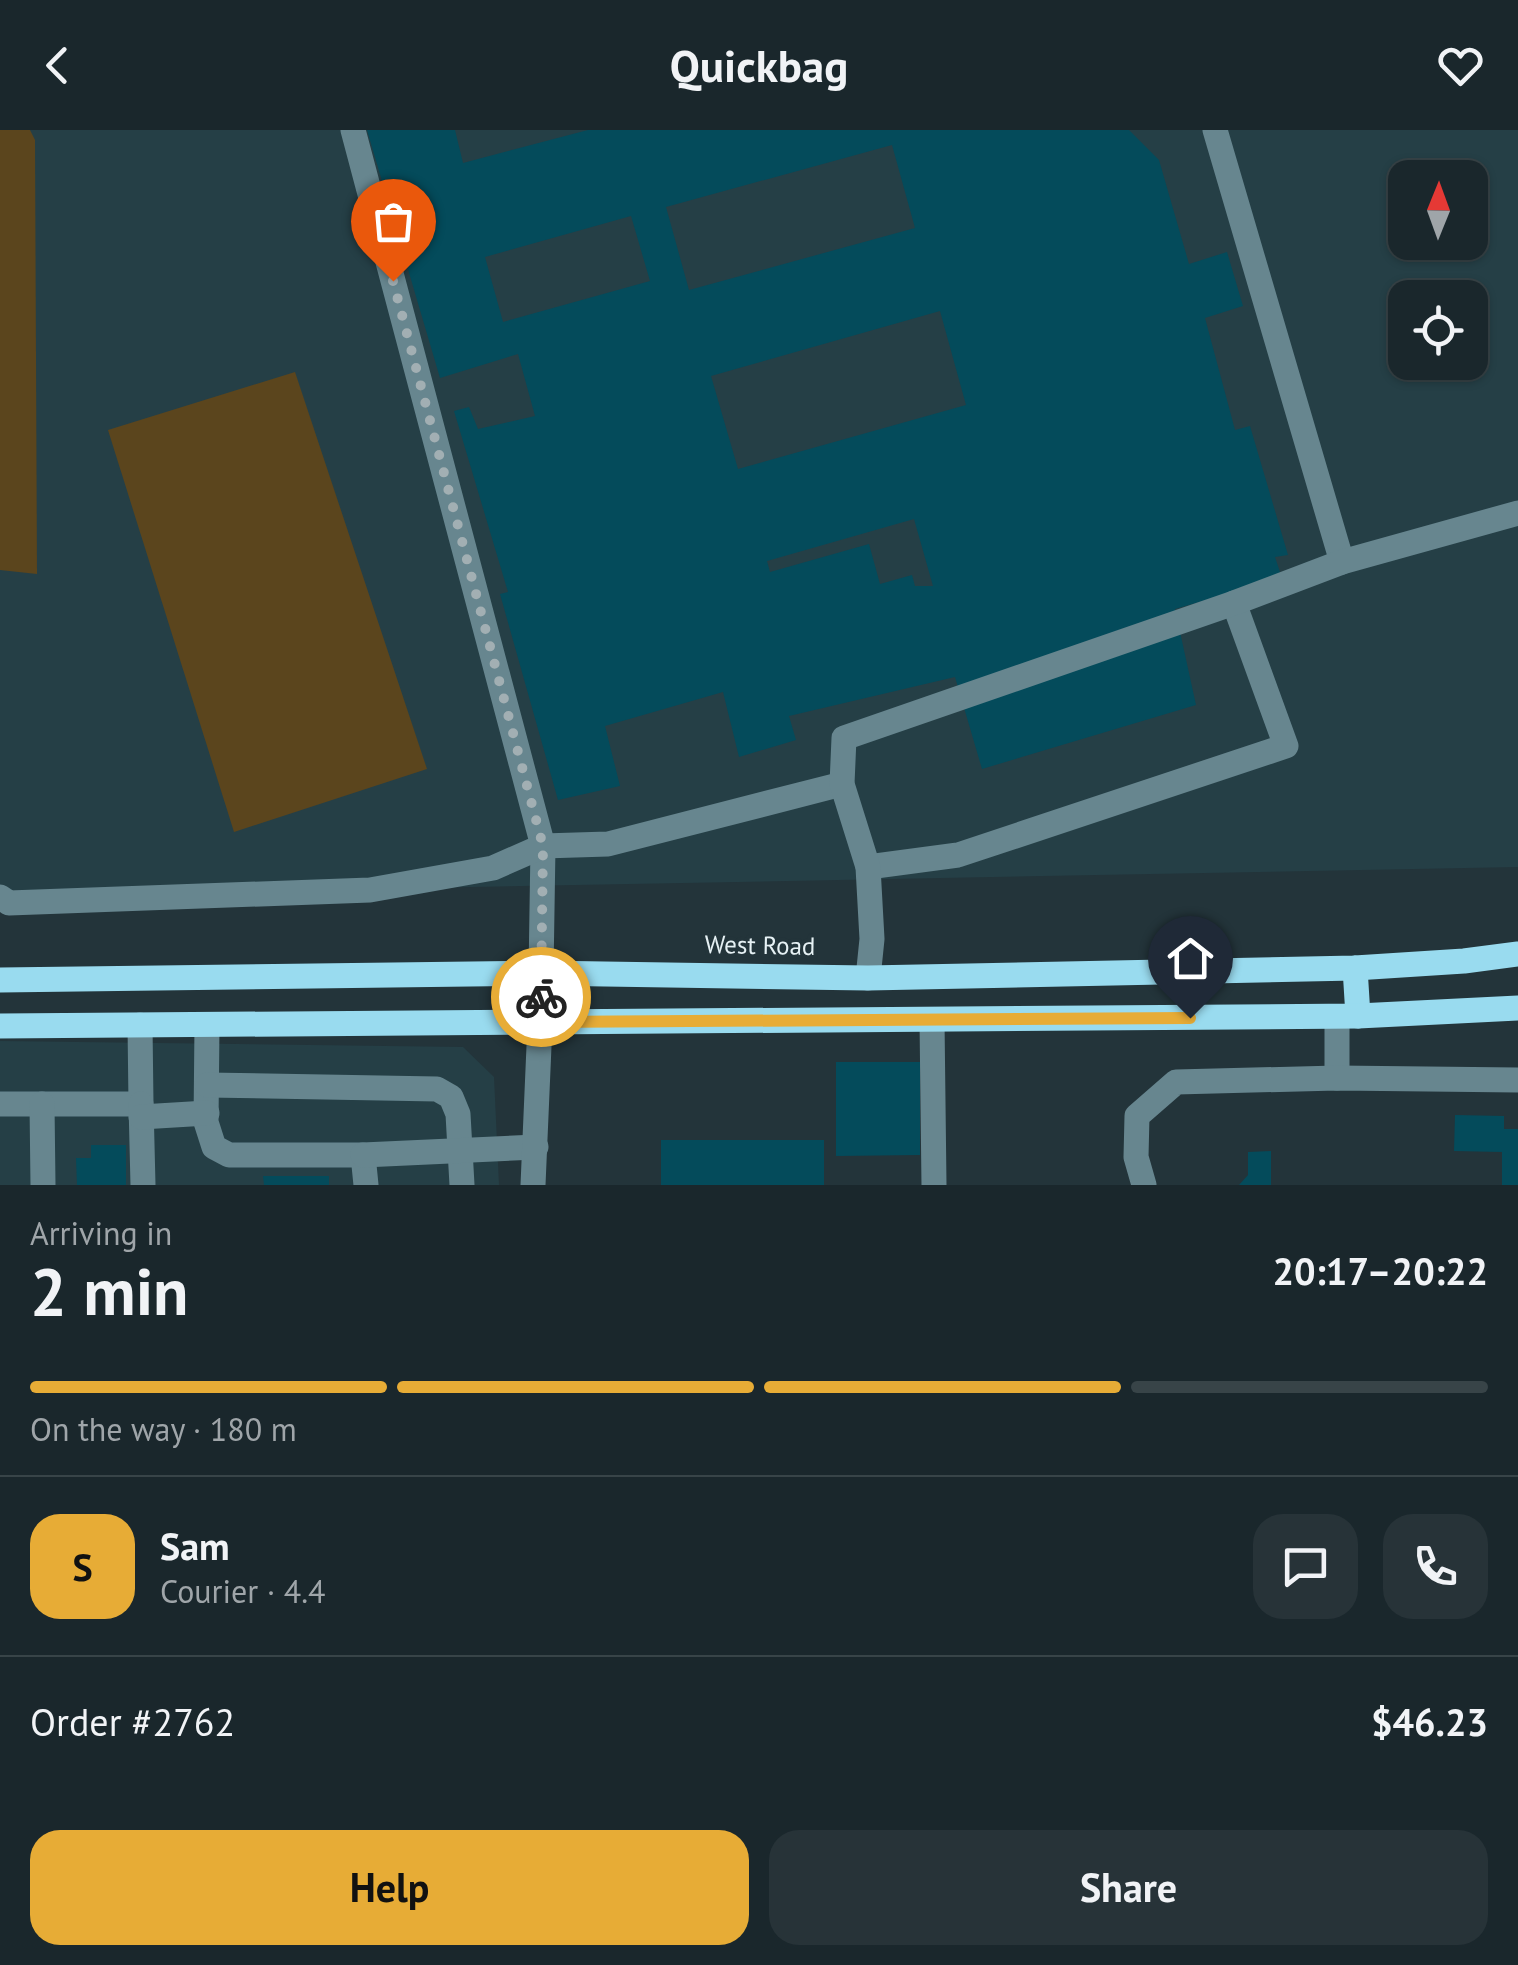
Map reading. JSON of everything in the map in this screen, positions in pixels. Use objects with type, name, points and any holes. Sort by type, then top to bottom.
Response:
[{"type":"main road","name":"West Road","points":[[0,980],[541,973],[868,978],[1355,968],[1518,954]]},
{"type":"main road","points":[[1347,1016],[1355,968]]},
{"type":"main road","points":[[540,1022],[541,973]]},
{"type":"main road","points":[[868,978],[870,1022]]},
{"type":"main road","points":[[0,1026],[870,1022],[1347,1016],[1518,1008]]},
{"type":"street","points":[[353,130],[543,846],[541,973]]},
{"type":"street","points":[[1216,130],[1342,562]]},
{"type":"street","points":[[868,978],[872,939],[868,867],[842,784],[844,738],[1342,562],[1518,513]]},
{"type":"street","points":[[868,867],[958,855],[1286,746],[1234,603]]},
{"type":"street","points":[[0,897],[10,903],[370,890],[493,868],[543,846],[608,844],[842,784]]},
{"type":"street","points":[[1337,1078],[1347,1016]]},
{"type":"street","points":[[932,1020],[934,1185]]},
{"type":"street","points":[[533,1185],[540,1022]]},
{"type":"street","points":[[140,1025],[144,1185]]},
{"type":"street","points":[[207,1025],[206,1113],[214,1148],[229,1155],[462,1153],[536,1147]]},
{"type":"street","points":[[1144,1185],[1136,1157],[1137,1116],[1176,1082],[1337,1078],[1518,1080]]},
{"type":"street","points":[[207,1085],[437,1089],[451,1097],[458,1114],[462,1185]]},
{"type":"street","points":[[0,1104],[206,1113]]},
{"type":"street","points":[[42,1104],[44,1185]]},
{"type":"street","points":[[363,1155],[366,1185]]},
{"type":"shaded area","points":[[0,130],[1518,130],[1518,867],[0,896]]},
{"type":"shaded area","points":[[0,130],[30,130],[35,140],[37,574],[0,570]]},
{"type":"shaded area","points":[[295,372],[427,769],[234,832],[108,430]]},
{"type":"shaded area","points":[[0,1041],[463,1047],[494,1077],[499,1185],[0,1185]]},
{"type":"building","points":[[367,130],[455,130],[463,163],[588,130],[1129,130],[1159,160],[1189,264],[1227,252],[1243,306],[1205,318],[1235,430],[1250,426],[1288,555],[1275,557],[1282,578],[1175,609],[1196,705],[982,769],[955,677],[789,716],[796,740],[739,757],[723,692],[605,726],[620,786],[558,800],[500,594],[508,592],[454,411],[469,407],[478,429],[535,416],[518,354],[440,378]],"holes":[[[892,145],[915,228],[689,290],[666,207]],[[631,216],[650,281],[503,322],[485,257]],[[940,311],[966,405],[738,469],[711,376]],[[914,519],[933,586],[915,586],[912,575],[880,584],[869,544],[770,572],[767,561]]]},
{"type":"building","points":[[836,1062],[920,1062],[920,1155],[836,1156]]},
{"type":"building","points":[[1455,1115],[1504,1116],[1504,1129],[1518,1129],[1518,1185],[1502,1185],[1502,1152],[1454,1151]]},
{"type":"building","points":[[661,1140],[824,1140],[824,1185],[661,1185]]},
{"type":"building","points":[[91,1145],[126,1145],[126,1185],[77,1185],[76,1158],[91,1158]]},
{"type":"building","points":[[1271,1151],[1271,1185],[1239,1185],[1248,1175],[1248,1152]]},
{"type":"building","points":[[263,1176],[329,1176],[329,1185],[264,1185]]},
{"type":"way so far","points":[[393,281],[543,846],[541,997]]},
{"type":"route","points":[[541,997],[540,1022],[1190,1018]]}]
